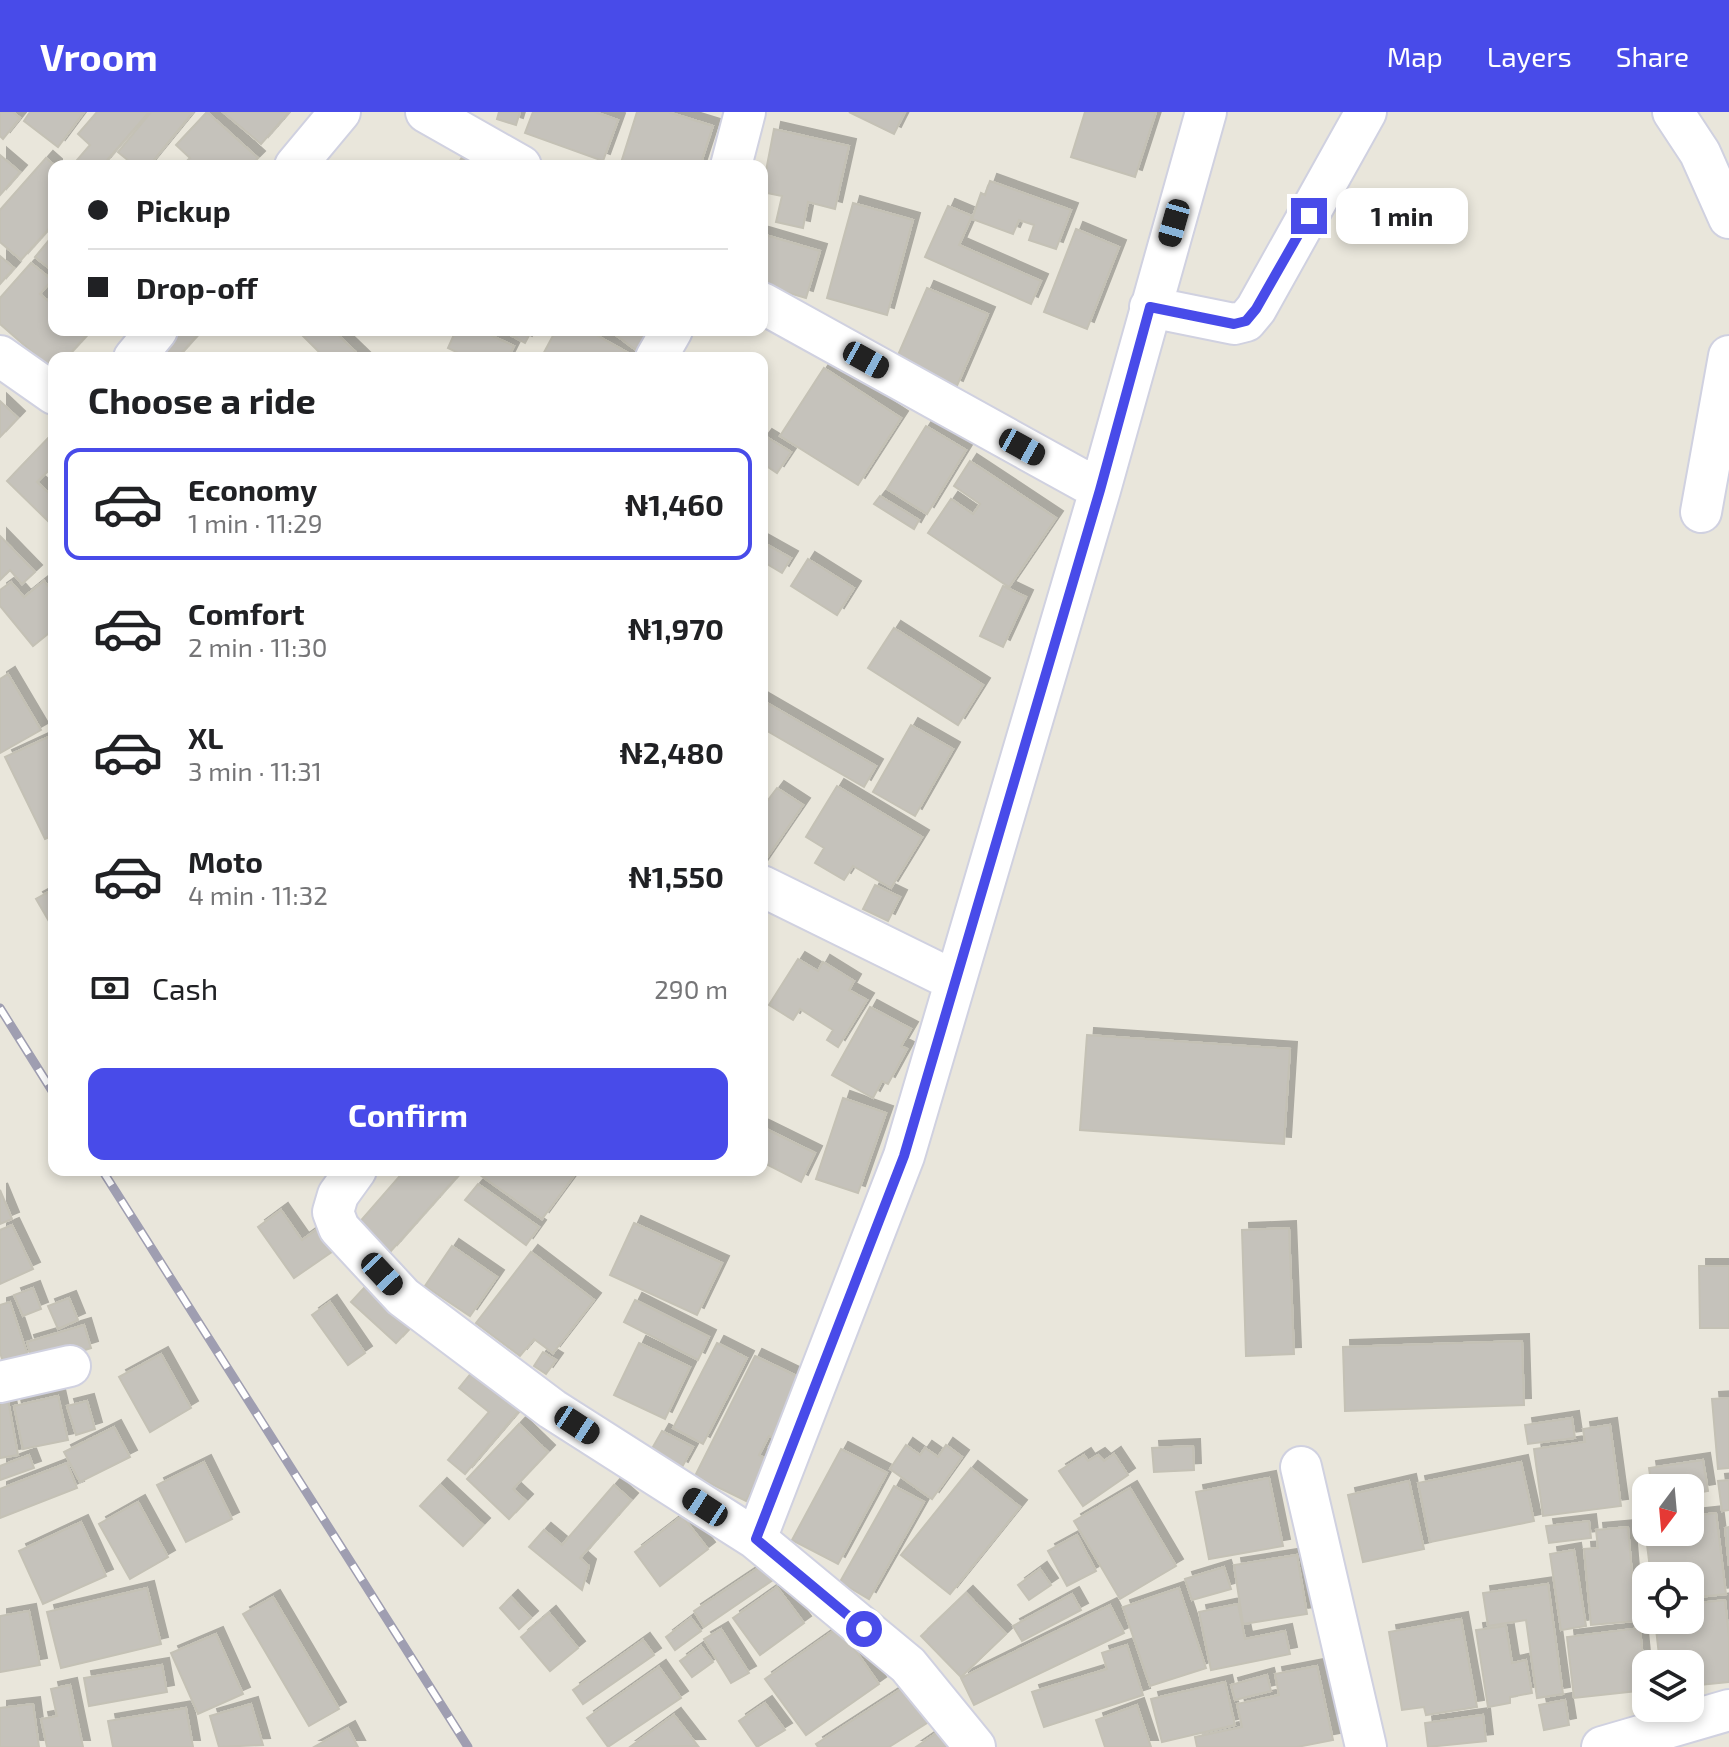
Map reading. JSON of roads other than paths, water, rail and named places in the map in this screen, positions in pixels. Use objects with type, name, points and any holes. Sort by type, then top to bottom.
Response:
[{"type":"street","points":[[300,160],[340,112]]},
{"type":"street","points":[[426,112],[510,160]]},
{"type":"street","points":[[733,160],[745,112]]},
{"type":"street","points":[[756,1539],[904,1156],[1100,490],[1206,112]]},
{"type":"street","points":[[1150,307],[1234,324],[1246,321],[1256,309],[1366,112]]},
{"type":"street","points":[[1673,112],[1700,153],[1729,218]]},
{"type":"street","points":[[768,306],[1100,490]]},
{"type":"street","points":[[139,352],[152,336]]},
{"type":"street","points":[[0,356],[48,390]]},
{"type":"street","points":[[1701,512],[1729,356]]},
{"type":"street","points":[[768,889],[955,981]]},
{"type":"street","points":[[352,1176],[338,1195],[333,1212],[339,1228],[403,1297],[552,1409],[756,1539],[908,1665],[975,1747]]},
{"type":"street","points":[[0,1382],[70,1366]]},
{"type":"street","points":[[1301,1467],[1366,1747]]},
{"type":"street","points":[[1602,1747],[1729,1710]]},
{"type":"railway","points":[[0,1008],[48,1084]]},
{"type":"railway","points":[[106,1176],[468,1747]]}]
